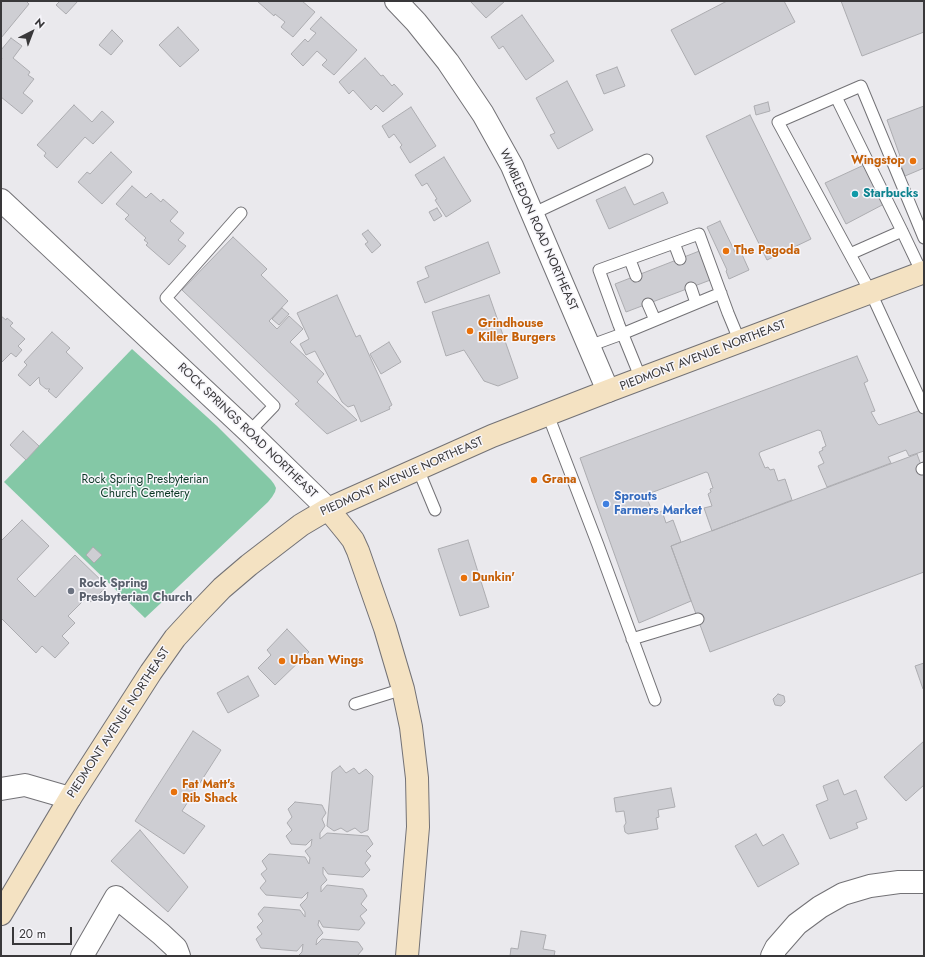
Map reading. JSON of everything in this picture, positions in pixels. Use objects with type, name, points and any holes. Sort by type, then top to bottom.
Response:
[{"type":"main road","name":"PIEDMONT AVENUE NORTHEAST","points":[[1,914],[70,798],[150,672],[175,638],[222,588],[301,525],[328,509],[492,436],[923,273]]},
{"type":"main road","name":"ROCK SPRINGS ROAD NORTHEAST","points":[[328,509],[353,540],[358,551],[385,628],[403,689],[411,727],[417,778],[418,827],[407,956]]},
{"type":"street","name":"WIMBLEDON ROAD NORTHEAST","points":[[396,1],[416,22],[448,62],[483,114],[512,166],[608,391]]},
{"type":"street","name":"ROCK SPRINGS ROAD NORTHEAST","points":[[1,200],[249,432],[328,509]]},
{"type":"street","points":[[1,789],[25,785],[70,798]]},
{"type":"street","points":[[772,956],[776,948],[797,924],[820,907],[843,894],[870,886],[899,882],[924,882]]},
{"type":"street","points":[[82,956],[116,897],[176,948],[179,956]]},
{"type":"lane","points":[[924,238],[861,86],[778,122],[870,293],[924,408]]},
{"type":"lane","points":[[836,97],[923,273]]},
{"type":"lane","points":[[532,214],[647,160]]},
{"type":"lane","points":[[241,213],[166,298],[274,406],[249,432]]},
{"type":"lane","points":[[850,254],[902,231]]},
{"type":"lane","points":[[641,379],[622,334],[599,270],[699,234],[740,342]]},
{"type":"lane","points":[[674,243],[680,259]]},
{"type":"lane","points":[[630,260],[636,276]]},
{"type":"lane","points":[[691,288],[696,303]]},
{"type":"lane","points":[[588,346],[622,334],[721,294]]},
{"type":"lane","points":[[648,304],[655,320]]},
{"type":"lane","points":[[548,415],[655,700]]},
{"type":"lane","points":[[418,469],[435,510]]},
{"type":"lane","points":[[632,639],[698,619]]},
{"type":"lane","points":[[355,704],[403,689]]},
{"type":"green space","name":"Rock Spring Presbyterian Church Cemetery","points":[[132,349],[217,426],[271,480],[276,488],[268,502],[145,618],[4,482]]},
{"type":"building","points":[[1,1],[26,1],[29,4],[1,38]]},
{"type":"building","points":[[60,1],[78,1],[66,14],[56,5]]},
{"type":"building","points":[[257,1],[302,1],[315,12],[293,37],[281,27],[285,22],[275,14],[274,16]]},
{"type":"building","points":[[470,1],[505,1],[486,18]]},
{"type":"building","points":[[727,1],[784,1],[795,22],[695,75],[671,30]]},
{"type":"building","points":[[841,1],[924,1],[924,32],[862,56]]},
{"type":"building","points":[[522,15],[554,61],[526,80],[503,46],[499,49],[491,37]]},
{"type":"building","points":[[321,17],[357,50],[334,75],[322,65],[327,60],[317,51],[303,66],[291,54],[305,39],[308,42],[316,33],[310,29]]},
{"type":"building","points":[[178,27],[199,50],[180,67],[159,45]]},
{"type":"building","points":[[112,30],[123,41],[111,55],[99,45]]},
{"type":"building","points":[[11,38],[22,46],[13,58],[30,72],[28,75],[34,79],[23,93],[33,101],[22,114],[1,97],[1,50]]},
{"type":"building","points":[[365,58],[381,76],[383,75],[392,86],[394,84],[403,94],[383,112],[376,105],[371,110],[353,90],[349,94],[339,82]]},
{"type":"building","points":[[617,67],[625,86],[604,94],[596,75]]},
{"type":"building","points":[[567,81],[593,130],[558,149],[550,135],[555,133],[536,98]]},
{"type":"building","points":[[768,102],[770,111],[756,115],[754,106]]},
{"type":"building","points":[[74,105],[92,122],[102,111],[114,122],[93,144],[85,137],[57,168],[44,156],[46,153],[37,145]]},
{"type":"building","points":[[924,106],[924,168],[905,176],[898,157],[900,156],[887,120]]},
{"type":"building","points":[[411,107],[436,146],[410,163],[400,147],[402,145],[394,134],[389,138],[382,126]]},
{"type":"building","points":[[750,115],[811,239],[767,260],[706,136]]},
{"type":"building","points":[[111,152],[132,172],[102,204],[78,182],[87,172],[90,174]]},
{"type":"building","points":[[444,157],[471,201],[446,217],[435,200],[437,199],[427,183],[422,186],[415,175]]},
{"type":"building","name":"Starbucks","points":[[864,165],[884,204],[846,224],[825,183]]},
{"type":"building","points":[[132,186],[146,198],[151,193],[161,202],[163,199],[178,212],[170,221],[184,233],[178,240],[186,246],[169,265],[146,245],[148,243],[144,240],[146,238],[125,219],[129,215],[116,204]]},
{"type":"building","points":[[625,187],[634,205],[663,192],[668,203],[609,229],[596,200]]},
{"type":"building","points":[[437,208],[442,216],[434,221],[429,212]]},
{"type":"building","name":"The Pagoda","points":[[720,221],[735,252],[740,250],[749,270],[729,279],[727,270],[707,227]]},
{"type":"building","points":[[368,230],[381,245],[372,253],[365,244],[368,242],[362,234]]},
{"type":"building","points":[[233,237],[267,269],[261,275],[288,301],[269,321],[277,329],[289,316],[303,329],[290,342],[324,374],[317,382],[357,420],[327,434],[295,404],[299,401],[182,290]]},
{"type":"building","points":[[488,242],[500,273],[425,303],[417,282],[429,277],[425,267]]},
{"type":"building","points":[[702,250],[713,279],[626,312],[615,284]]},
{"type":"building","points":[[337,295],[356,337],[360,335],[392,405],[389,407],[390,409],[361,422],[354,405],[348,407],[342,402],[315,351],[306,355],[300,344],[309,339],[297,313]]},
{"type":"building","name":"Grindhouse Killer Burgers","points":[[489,295],[518,378],[498,386],[484,381],[464,350],[446,356],[432,312]]},
{"type":"building","points":[[282,308],[289,314],[279,325],[272,319]]},
{"type":"building","points":[[1,316],[6,320],[7,318],[13,323],[10,326],[25,339],[18,346],[22,350],[16,357],[11,353],[2,362],[1,361]]},
{"type":"building","points":[[52,332],[70,348],[66,352],[83,368],[56,398],[48,391],[50,389],[46,389],[40,384],[39,377],[30,386],[18,375],[27,365],[24,362]]},
{"type":"building","points":[[389,342],[401,362],[381,374],[370,354]]},
{"type":"building","points":[[857,356],[868,381],[864,383],[875,411],[871,412],[879,425],[924,409],[924,451],[909,456],[906,450],[888,457],[891,463],[827,487],[818,466],[824,463],[819,452],[826,446],[821,431],[818,430],[760,452],[759,454],[765,468],[768,467],[770,470],[774,469],[778,481],[785,479],[792,500],[712,531],[704,508],[712,506],[708,494],[711,492],[710,489],[713,488],[708,473],[706,472],[648,494],[646,496],[652,511],[657,509],[658,513],[662,511],[666,523],[673,520],[681,542],[671,546],[691,601],[639,623],[580,458]]},
{"type":"building","points":[[23,431],[39,446],[26,460],[10,445]]},
{"type":"building","points":[[917,454],[924,473],[924,572],[710,652],[671,546]]},
{"type":"building","name":"Rock Spring Presbyterian Church","points":[[22,520],[49,546],[17,579],[35,597],[75,555],[107,586],[91,602],[86,598],[68,616],[75,623],[62,636],[69,643],[55,658],[42,646],[36,653],[1,618],[1,541]]},
{"type":"building","name":"Dunkin'","points":[[468,540],[489,607],[460,616],[438,549]]},
{"type":"building","points":[[93,547],[102,555],[94,563],[86,555]]},
{"type":"building","name":"Urban Wings","points":[[287,629],[309,652],[275,685],[258,668],[271,655],[267,650]]},
{"type":"building","points":[[924,663],[924,689],[923,689],[915,666]]},
{"type":"building","points":[[248,676],[259,696],[228,713],[217,693]]},
{"type":"building","points":[[778,694],[784,696],[785,702],[781,706],[775,705],[773,699]]},
{"type":"building","name":"Fat Matt's Rib Shack","points":[[193,731],[221,750],[182,811],[205,826],[184,854],[135,821]]},
{"type":"building","points":[[924,741],[924,785],[906,801],[884,777]]},
{"type":"building","points":[[340,766],[346,773],[354,768],[359,774],[366,769],[373,776],[368,830],[361,833],[355,828],[347,832],[341,828],[334,831],[327,826],[332,772]]},
{"type":"building","points":[[838,780],[844,795],[856,790],[867,819],[856,823],[858,828],[830,839],[816,805],[828,800],[823,786]]},
{"type":"building","points":[[671,788],[675,807],[658,810],[659,817],[656,818],[658,829],[628,834],[625,832],[624,826],[626,823],[624,811],[616,812],[614,798]]},
{"type":"building","points":[[295,802],[322,805],[326,813],[322,819],[325,826],[320,833],[320,839],[327,833],[368,836],[373,844],[366,851],[371,856],[365,863],[370,870],[363,877],[328,874],[323,867],[323,874],[327,880],[321,886],[321,892],[327,885],[363,889],[367,896],[361,904],[367,910],[360,916],[365,923],[359,930],[323,927],[319,920],[318,925],[323,933],[317,939],[316,945],[322,939],[358,942],[363,949],[357,956],[298,956],[302,952],[303,944],[297,951],[261,948],[256,939],[262,934],[257,927],[263,921],[258,914],[264,907],[300,910],[305,917],[305,912],[300,905],[307,898],[308,892],[302,898],[266,895],[260,888],[266,881],[261,874],[267,869],[262,861],[269,854],[305,857],[309,864],[310,858],[305,851],[311,846],[312,839],[306,845],[291,844],[286,836],[292,830],[287,823],[292,817],[288,809]]},
{"type":"building","points":[[140,830],[188,887],[168,912],[111,861]]},
{"type":"building","points":[[756,834],[763,846],[783,834],[799,864],[758,887],[735,846]]},
{"type":"building","points":[[521,931],[546,935],[543,949],[555,951],[554,956],[510,956],[511,948],[518,949]]},
{"type":"place","name":"Wingstop","points":[[913,161]]},
{"type":"place","name":"Starbucks","points":[[855,194]]},
{"type":"place","name":"The Pagoda","points":[[726,251]]},
{"type":"place","name":"Grindhouse Killer Burgers","points":[[470,331]]},
{"type":"place","name":"Grana","points":[[534,480]]},
{"type":"place","name":"Sprouts Farmers Market","points":[[606,504]]},
{"type":"place","name":"Dunkin'","points":[[464,578]]},
{"type":"place","name":"Rock Spring Presbyterian Church","points":[[71,591]]},
{"type":"place","name":"Urban Wings","points":[[282,661]]},
{"type":"place","name":"Fat Matt's Rib Shack","points":[[174,792]]}]
